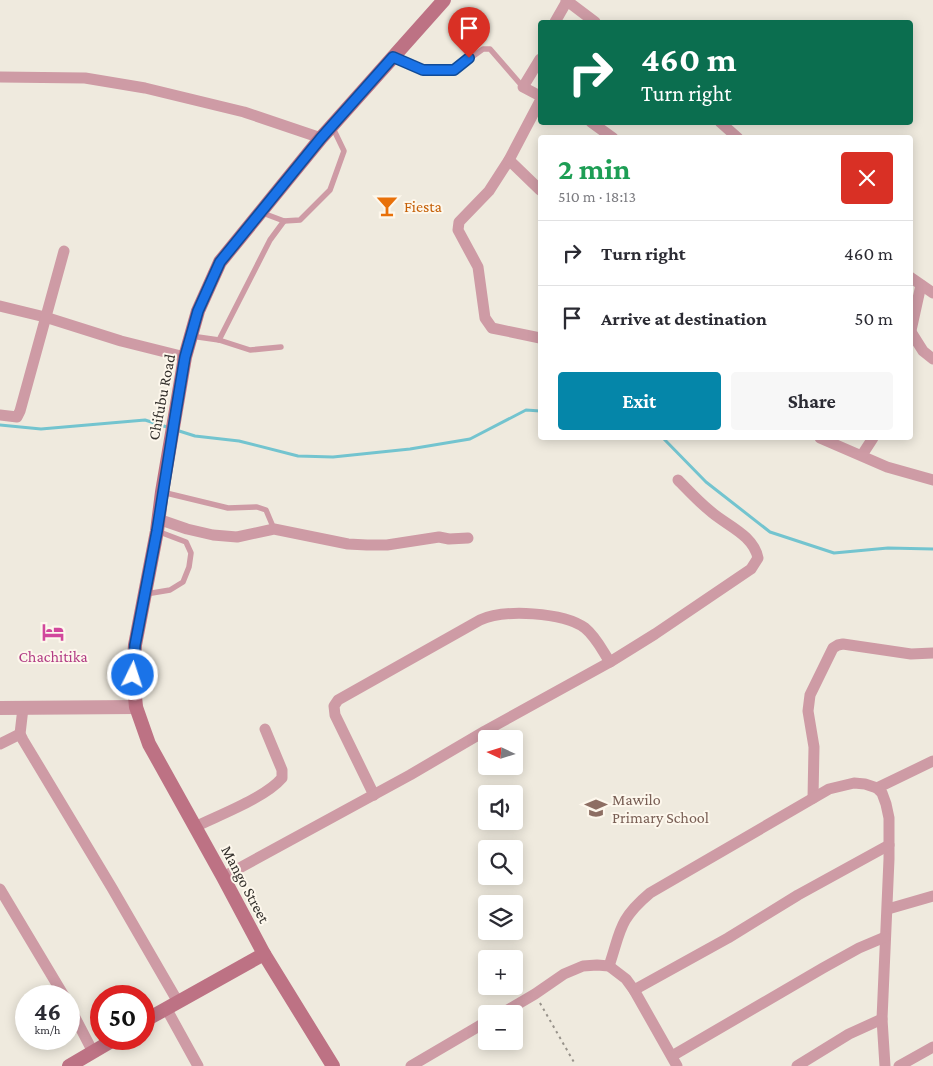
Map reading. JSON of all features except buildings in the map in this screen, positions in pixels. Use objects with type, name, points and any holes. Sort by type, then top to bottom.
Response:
[{"type":"main road","name":"Chifubu Road","points":[[136,707],[133,675],[144,594],[158,525],[185,357],[198,311],[220,262],[321,138],[443,0]]},
{"type":"main road","name":"Mango Street","points":[[136,707],[149,744],[264,954],[332,1066]]},
{"type":"main road","points":[[155,1014],[264,954]]},
{"type":"main road","points":[[69,1066],[96,1050]]},
{"type":"street","points":[[556,20],[566,0],[592,20]]},
{"type":"street","points":[[538,62],[523,87],[538,95]]},
{"type":"street","points":[[0,77],[86,78],[145,88],[244,112],[321,138]]},
{"type":"street","points":[[538,105],[508,160],[488,191],[459,222],[458,230],[478,267],[485,318],[492,328],[538,338]]},
{"type":"street","points":[[594,125],[609,135]]},
{"type":"street","points":[[723,125],[735,135]]},
{"type":"street","points":[[508,160],[538,188]]},
{"type":"street","points":[[0,416],[16,417],[20,411],[64,251]]},
{"type":"street","points":[[913,279],[933,292]]},
{"type":"street","points":[[913,320],[921,285]]},
{"type":"street","points":[[0,306],[45,317],[121,341],[185,357]]},
{"type":"street","points":[[913,337],[933,359]]},
{"type":"street","points":[[825,440],[862,454],[887,467],[933,480]]},
{"type":"street","points":[[862,454],[872,440]]},
{"type":"street","points":[[223,877],[374,795],[493,726],[610,662],[751,569],[758,558],[756,549],[729,524],[710,511],[678,480]]},
{"type":"street","points":[[158,525],[213,535],[237,537],[274,529],[348,544],[367,545],[387,545],[439,538],[449,540],[468,538]]},
{"type":"street","points":[[374,795],[335,715],[334,706],[338,700],[382,674],[494,614],[543,615],[574,622],[595,638],[610,662]]},
{"type":"street","points":[[814,798],[814,747],[808,712],[810,695],[834,648],[843,644],[911,654],[933,653]]},
{"type":"street","points":[[0,708],[136,707]]},
{"type":"street","points":[[23,708],[20,734],[178,1002]]},
{"type":"street","points":[[195,827],[264,792],[277,784],[282,778],[282,770],[266,729]]},
{"type":"street","points":[[0,744],[20,734]]},
{"type":"street","points":[[877,788],[933,761]]},
{"type":"street","points":[[609,966],[622,923],[628,914],[650,893],[829,789],[854,783],[877,788],[882,793],[889,818],[888,909],[882,1019],[885,1066]]},
{"type":"street","points":[[634,990],[728,938],[798,895],[889,845]]},
{"type":"street","points":[[0,889],[57,985]]},
{"type":"street","points":[[888,909],[933,896]]},
{"type":"street","points":[[516,1005],[573,969],[597,965],[609,966],[626,979],[634,990],[674,1061],[823,968],[859,948],[885,937]]},
{"type":"street","points":[[166,1008],[198,1066]]},
{"type":"street","points":[[797,1066],[849,1034],[882,1019]]},
{"type":"street","points":[[80,1027],[93,1052]]},
{"type":"street","points":[[411,1066],[478,1027]]},
{"type":"street","points":[[899,1066],[933,1047]]},
{"type":"lane","points":[[393,57],[423,70],[454,70],[483,49],[490,50],[523,87]]},
{"type":"lane","points":[[260,212],[284,221],[300,220],[330,190],[344,151],[332,126]]},
{"type":"lane","points":[[219,340],[270,240],[284,221]]},
{"type":"lane","points":[[191,336],[219,340],[250,350],[281,347]]},
{"type":"lane","points":[[162,492],[228,508],[257,507],[266,510],[274,529]]},
{"type":"lane","points":[[144,594],[170,590],[183,582],[189,567],[191,553],[186,542],[158,525]]},
{"type":"path","points":[[535,994],[575,1064]]},
{"type":"waterway","points":[[176,430],[195,436],[239,441],[298,456],[333,457],[410,449],[470,439],[526,410],[538,411]]},
{"type":"waterway","points":[[0,425],[41,429],[145,420],[170,428]]},
{"type":"waterway","points":[[665,440],[706,482],[770,532],[834,553],[888,548],[933,549]]},
{"type":"place","name":"Fiesta","points":[[387,206]]},
{"type":"place","name":"Chachitika","points":[[53,632]]},
{"type":"place","name":"Mawilo Primary School","points":[[596,808]]},
{"type":"route","points":[[133,675],[135,645],[157,531],[185,357],[198,311],[220,262],[321,138],[393,57],[423,70],[454,70],[469,58]]}]
